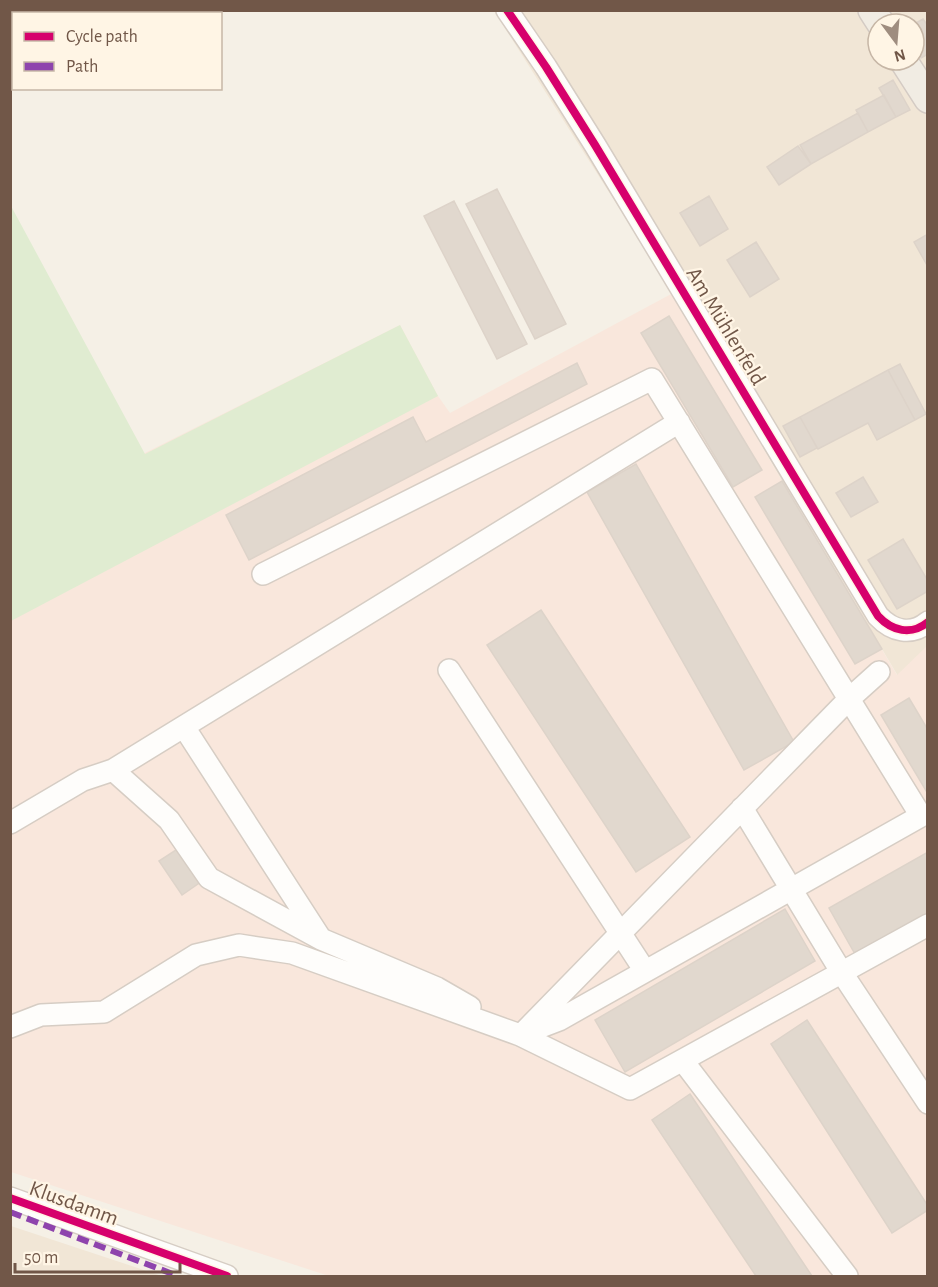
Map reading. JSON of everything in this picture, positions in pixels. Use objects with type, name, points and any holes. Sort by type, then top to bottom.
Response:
[{"type":"main road","points":[[910,72],[927,99]]},
{"type":"street","name":"Am Mühlenfeld","points":[[507,10],[595,145],[878,616],[884,622],[900,630],[917,630],[927,622]]},
{"type":"street","points":[[10,1027],[42,1015],[104,1012],[196,955],[239,945],[292,953],[520,1035],[559,1020],[921,816],[652,379],[263,574]]},
{"type":"street","points":[[10,823],[83,780],[113,771],[679,422]]},
{"type":"street","points":[[449,670],[645,971]]},
{"type":"street","points":[[520,1035],[849,699],[879,672]]},
{"type":"street","points":[[184,727],[321,939]]},
{"type":"street","points":[[113,771],[169,820],[209,878],[321,939],[437,988],[520,1035],[630,1089],[927,925]]},
{"type":"street","points":[[742,808],[842,973],[927,1103]]},
{"type":"street","points":[[683,1061],[847,1276]]},
{"type":"street","name":"Klusdamm","points":[[10,1198],[227,1276]]},
{"type":"shaded area","points":[[494,11],[927,11],[928,646],[898,676],[673,293]]},
{"type":"shaded area","points":[[673,293],[897,675],[927,646],[927,1276],[329,1276],[11,1172],[11,520],[400,325],[438,396],[450,413]]},
{"type":"shaded area","points":[[11,1226],[162,1276],[11,1276]]},
{"type":"green space","points":[[11,206],[145,454],[400,325],[438,396],[11,621]]},
{"type":"building","points":[[926,23],[928,26],[928,54],[926,55]]},
{"type":"building","points":[[893,80],[910,110],[896,117],[879,88]]},
{"type":"building","points":[[884,95],[896,117],[868,132],[856,110]]},
{"type":"building","points":[[858,113],[868,132],[811,164],[800,145]]},
{"type":"building","points":[[798,146],[811,164],[779,185],[767,167]]},
{"type":"building","points":[[497,189],[566,324],[535,339],[466,204]]},
{"type":"building","points":[[709,196],[728,229],[700,246],[680,213]]},
{"type":"building","points":[[454,201],[527,344],[497,359],[424,216]]},
{"type":"building","points":[[928,234],[928,267],[914,242]]},
{"type":"building","points":[[756,242],[779,279],[750,297],[727,260]]},
{"type":"building","points":[[669,316],[762,470],[733,487],[641,333]]},
{"type":"building","points":[[577,363],[587,384],[249,560],[226,515],[413,417],[426,442]]},
{"type":"building","points":[[900,364],[926,414],[915,420],[888,370]]},
{"type":"building","points":[[888,370],[915,420],[877,440],[868,423],[818,449],[800,417]]},
{"type":"building","points":[[800,417],[817,448],[800,457],[783,426]]},
{"type":"building","points":[[636,464],[794,742],[744,770],[587,492]]},
{"type":"building","points":[[863,477],[878,502],[851,517],[836,493]]},
{"type":"building","points":[[782,481],[882,649],[855,664],[755,497]]},
{"type":"building","points":[[903,539],[928,581],[928,591],[897,609],[868,560]]},
{"type":"building","points":[[541,610],[690,837],[636,872],[487,645]]},
{"type":"building","points":[[909,698],[928,730],[928,794],[881,715]]},
{"type":"building","points":[[182,846],[205,879],[182,895],[159,861]]},
{"type":"building","points":[[928,852],[928,913],[855,954],[829,908]]},
{"type":"building","points":[[785,909],[815,961],[625,1072],[595,1020]]},
{"type":"building","points":[[807,1020],[928,1206],[928,1210],[892,1233],[771,1044]]},
{"type":"building","points":[[690,1094],[812,1276],[756,1276],[652,1120]]},
{"type":"marked path","points":[[10,1212],[178,1276]]},
{"type":"cycle path","points":[[507,10],[595,145],[878,616],[889,625],[902,630],[915,629],[928,622]]},
{"type":"cycle path","points":[[10,1198],[227,1276]]}]
